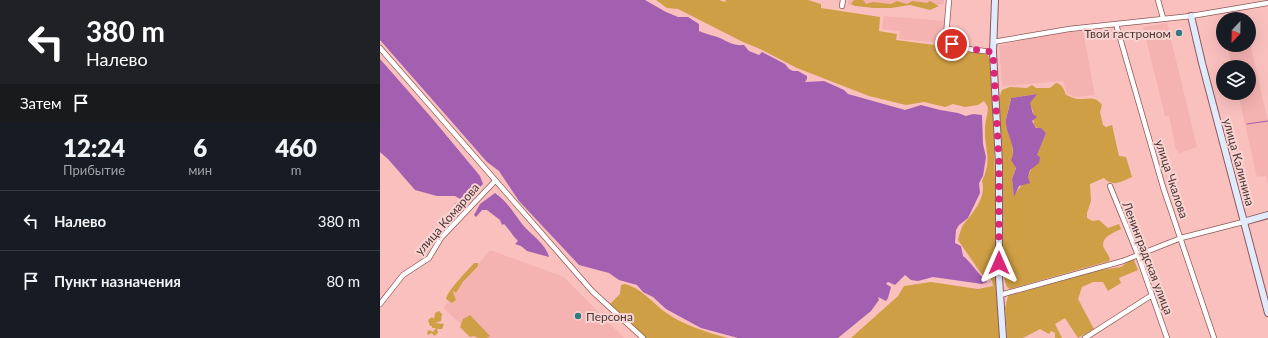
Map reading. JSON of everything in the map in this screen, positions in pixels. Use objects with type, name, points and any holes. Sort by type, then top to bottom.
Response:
[{"type":"street","points":[[842,6],[843,0]]},
{"type":"street","points":[[949,0],[946,36],[948,40],[952,44],[993,52]]},
{"type":"street","points":[[995,0],[993,52],[999,163],[1000,295],[1003,338]]},
{"type":"street","points":[[1158,0],[1163,18]]},
{"type":"street","points":[[993,42],[1069,29],[1191,16],[1268,3]]},
{"type":"street","name":"улица Калинина","points":[[1191,16],[1268,313]]},
{"type":"street","name":"улица Чкалова","points":[[1116,24],[1163,187],[1214,338]]},
{"type":"street","points":[[380,48],[592,291],[643,338]]},
{"type":"street","name":"улица Комарова","points":[[380,304],[403,276],[429,258],[441,238],[495,181]]},
{"type":"street","name":"Ленинградская улица","points":[[1110,186],[1138,255],[1167,338]]},
{"type":"street","points":[[1000,295],[1138,255],[1181,238],[1268,215]]},
{"type":"street","points":[[1085,338],[1152,295]]},
{"type":"shaded area","points":[[380,0],[645,0],[678,17],[688,17],[699,24],[699,31],[734,44],[744,45],[749,51],[759,55],[762,52],[785,64],[789,69],[798,71],[807,76],[805,82],[824,81],[844,90],[848,94],[905,110],[921,105],[966,116],[973,114],[982,115],[983,144],[986,157],[983,176],[979,183],[980,193],[968,218],[959,225],[956,230],[955,243],[961,246],[963,256],[987,282],[982,284],[933,277],[918,281],[911,280],[905,275],[895,285],[888,282],[886,284],[891,287],[886,301],[878,297],[879,300],[871,311],[838,338],[738,338],[701,328],[666,309],[653,297],[643,292],[637,285],[619,280],[609,273],[579,265],[519,201],[499,171],[487,162],[380,40]]},
{"type":"shaded area","points":[[656,0],[719,0],[725,2],[726,0],[808,0],[821,4],[821,8],[880,17],[879,31],[897,34],[896,40],[950,47],[986,54],[990,58],[992,65],[999,338],[851,338],[898,296],[904,286],[931,282],[978,289],[993,286],[992,280],[985,277],[980,272],[958,240],[963,225],[981,199],[983,187],[982,181],[988,160],[985,128],[988,107],[984,101],[978,105],[965,107],[953,104],[945,107],[924,102],[906,105],[869,96],[797,68],[678,9],[667,8]]},
{"type":"shaded area","points":[[848,0],[944,0],[944,4],[848,5]]},
{"type":"shaded area","points":[[854,0],[863,0],[866,4],[873,2],[891,4],[897,1],[907,4],[912,1],[927,3],[930,1],[939,6],[930,10],[910,5],[891,8],[874,8],[855,6],[851,4]]},
{"type":"shaded area","points":[[884,16],[945,21],[943,43],[899,39],[900,31],[882,29]]},
{"type":"shaded area","points":[[1167,23],[1197,147],[1179,153],[1176,149],[1169,116],[1165,116],[1143,27]]},
{"type":"shaded area","points":[[1083,31],[1095,95],[1077,97],[1067,94],[1063,81],[1002,86],[999,46],[1038,36]]},
{"type":"shaded area","points":[[1229,52],[1252,52],[1254,60],[1230,60]]},
{"type":"shaded area","points":[[380,59],[480,176],[483,184],[462,206],[454,204],[459,202],[460,199],[455,196],[437,196],[415,190],[380,152]]},
{"type":"shaded area","points":[[1256,69],[1268,121],[1268,185],[1266,176],[1257,177],[1240,100],[1256,100]]},
{"type":"shaded area","points":[[1056,83],[1060,84],[1066,95],[1077,99],[1094,99],[1102,105],[1100,112],[1103,125],[1106,127],[1112,125],[1119,156],[1126,157],[1132,177],[1118,183],[1111,183],[1104,178],[1090,184],[1091,201],[1087,218],[1093,221],[1099,220],[1108,228],[1119,224],[1121,229],[1109,235],[1103,242],[1103,246],[1110,259],[1109,261],[1010,289],[1007,287],[1004,279],[999,98],[1002,90],[1010,87],[1027,88],[1032,85],[1036,88],[1050,88]],"holes":[[[1036,94],[1030,103],[1033,111],[1034,125],[1046,133],[1028,177],[1014,196],[1012,179],[1016,167],[1013,157],[1012,140],[1007,129],[1006,119],[1011,98]]]},
{"type":"shaded area","points":[[1037,94],[1030,103],[1033,114],[1037,117],[1032,121],[1036,128],[1041,128],[1046,133],[1037,155],[1040,157],[1039,163],[1030,170],[1028,177],[1030,183],[1019,186],[1014,197],[1012,179],[1016,168],[1011,160],[1013,150],[1007,130],[1006,118],[1011,98]]},
{"type":"shaded area","points":[[495,193],[507,203],[522,224],[542,244],[549,257],[527,251],[521,246],[515,244],[518,241],[508,228],[504,224],[502,225],[500,220],[487,210],[482,210],[476,217],[474,215],[480,204]]},
{"type":"shaded area","points":[[490,250],[564,277],[624,338],[476,338],[443,308]]},
{"type":"shaded area","points":[[1130,260],[1134,260],[1138,270],[1119,278],[1121,283],[1108,291],[1103,282],[1093,282],[1082,287],[1078,299],[1094,329],[1078,338],[1065,318],[1055,324],[1062,338],[1055,338],[1055,333],[1051,331],[1049,334],[1040,329],[1023,338],[1007,338],[1005,308],[1008,296],[1100,270],[1121,267]]},
{"type":"shaded area","points":[[474,263],[478,263],[478,266],[463,282],[456,293],[453,291],[456,300],[452,303],[446,299],[447,295]]},
{"type":"shaded area","points":[[625,284],[642,292],[665,312],[680,321],[704,331],[728,338],[646,338],[609,305],[620,294],[621,285]]},
{"type":"shaded area","points":[[439,311],[442,314],[441,321],[435,323],[444,324],[442,329],[437,329],[438,333],[434,336],[432,333],[428,335],[427,332],[429,330],[433,332],[436,328],[432,328],[432,326],[430,326],[428,320],[432,317],[434,319],[435,313]]},
{"type":"shaded area","points":[[470,315],[490,336],[487,338],[478,338],[474,336],[470,337],[460,327],[463,319]]},
{"type":"waterway","points":[[1247,124],[1268,121]]},
{"type":"place","name":"Твой гастроном","points":[[1179,33]]},
{"type":"place","name":"Персона","points":[[578,316]]},
{"type":"route","points":[[952,44],[993,52],[999,163],[999,263]]}]
